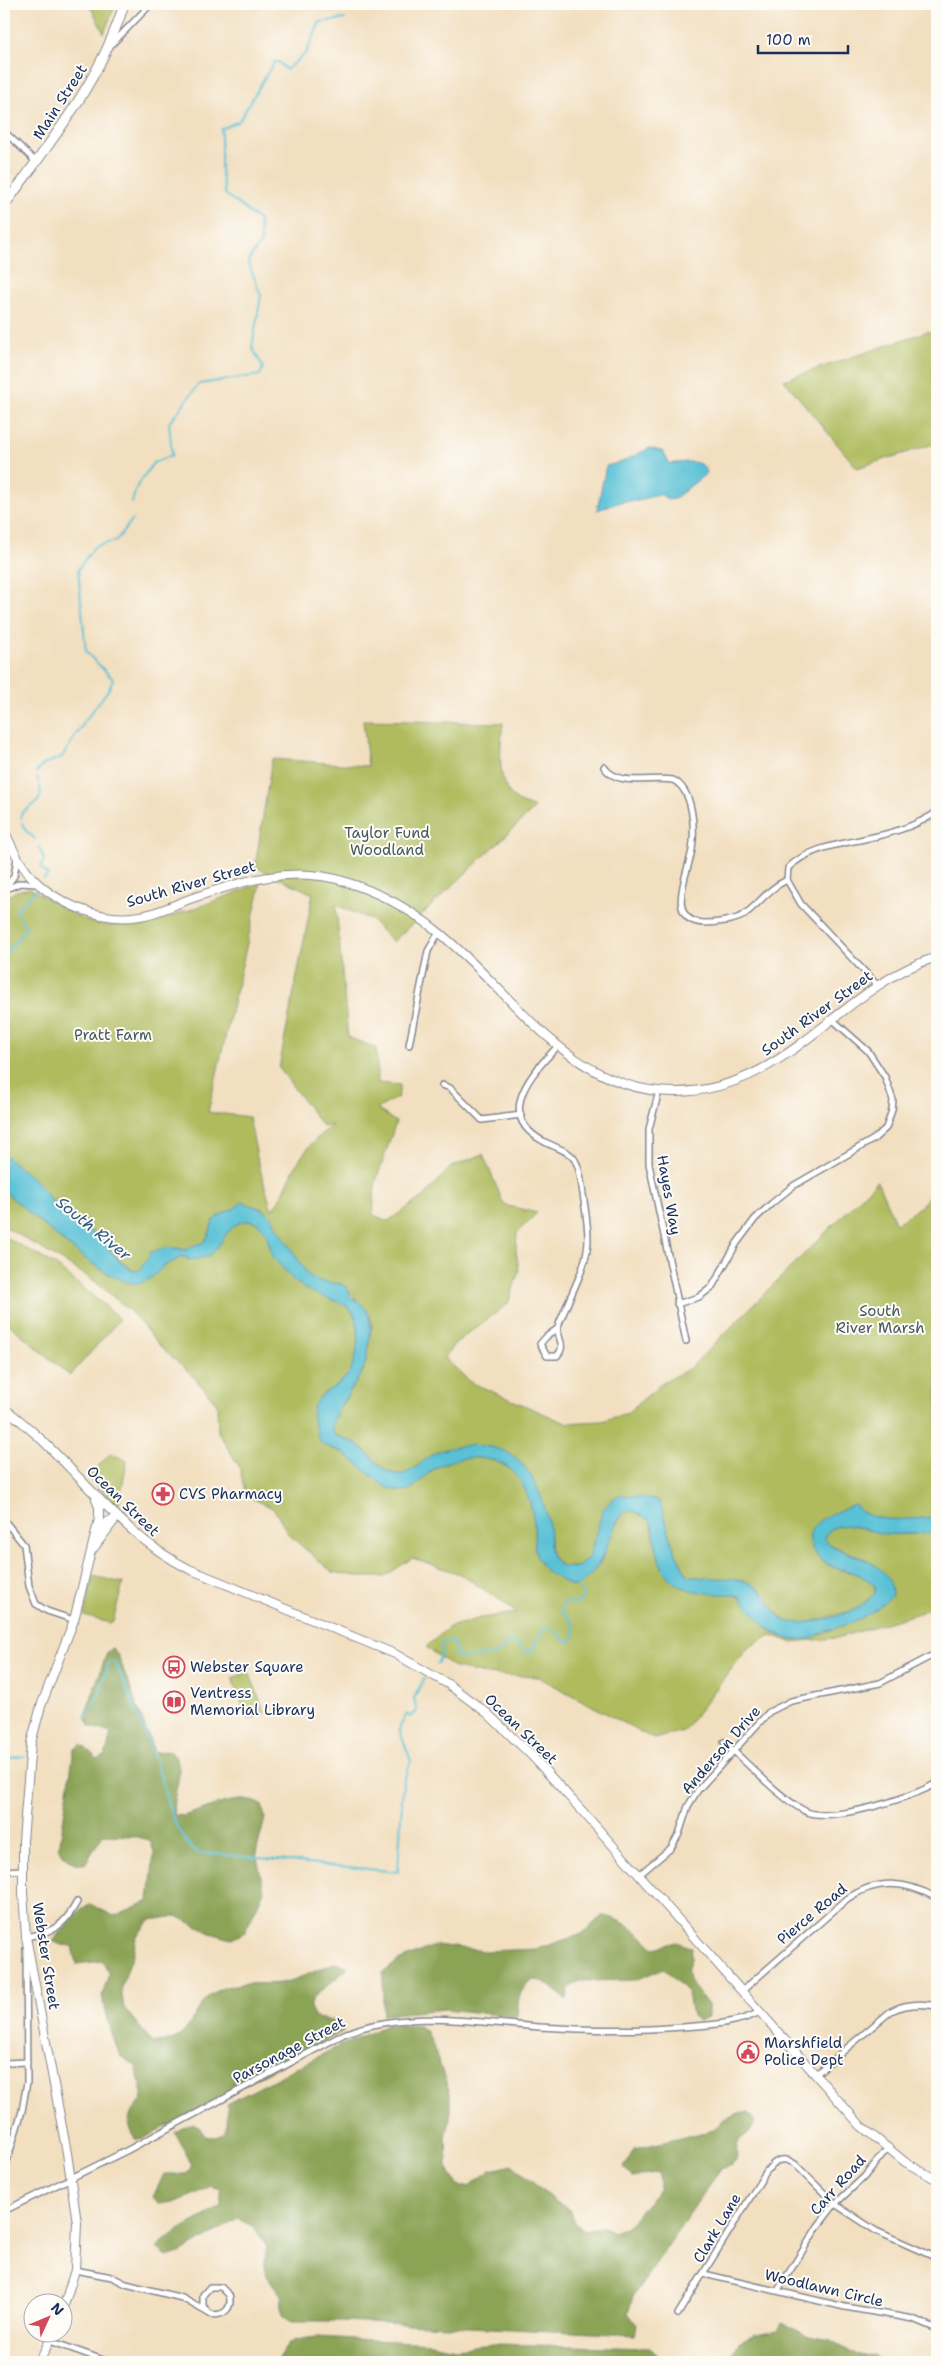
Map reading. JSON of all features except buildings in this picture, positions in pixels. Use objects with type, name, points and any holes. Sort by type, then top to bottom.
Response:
[{"type":"main road","name":"Main Street","points":[[4,206],[78,104],[109,47],[124,4]]},
{"type":"street","points":[[109,47],[151,4]]},
{"type":"street","points":[[4,131],[36,162]]},
{"type":"street","points":[[604,767],[606,771],[628,780],[673,780],[686,794],[690,803],[693,838],[681,899],[685,914],[689,919],[694,922],[708,923],[742,916],[769,889],[787,880]]},
{"type":"street","points":[[878,986],[802,904],[787,880],[788,868],[792,864],[825,848],[903,829],[937,812]]},
{"type":"street","name":"South River Street","points":[[4,830],[27,872],[39,884],[68,902],[105,917],[123,918],[156,912],[247,880],[282,875],[326,877],[346,881],[382,896],[439,932],[558,1046],[582,1064],[615,1082],[659,1091],[678,1092],[712,1087],[748,1077],[785,1057],[878,986],[912,966],[937,957]]},
{"type":"street","points":[[4,890],[14,876],[18,858]]},
{"type":"street","points":[[4,890],[20,883],[39,884]]},
{"type":"street","points":[[409,1045],[428,951],[439,932]]},
{"type":"street","points":[[677,1304],[699,1297],[712,1287],[736,1242],[755,1219],[771,1204],[793,1186],[874,1140],[886,1128],[893,1100],[885,1077],[868,1051],[833,1020]]},
{"type":"street","points":[[558,1046],[524,1085],[521,1096],[521,1115],[524,1123],[536,1137],[572,1156],[576,1162],[580,1177],[588,1245],[580,1273],[558,1329],[542,1340],[540,1344],[547,1356],[557,1356],[561,1351],[561,1339],[558,1329]]},
{"type":"street","points":[[442,1085],[450,1088],[482,1120],[521,1115]]},
{"type":"street","name":"Hayes Way","points":[[659,1091],[649,1129],[648,1150],[651,1181],[686,1341]]},
{"type":"street","name":"Ocean Street","points":[[4,1408],[32,1431],[116,1518],[149,1546],[188,1569],[394,1654],[463,1694],[499,1723],[531,1755],[862,2126],[915,2169],[937,2180]]},
{"type":"street","points":[[4,1422],[11,1413]]},
{"type":"street","name":"Webster Street","points":[[68,2294],[75,2270],[77,2223],[72,2180],[26,1936],[22,1870],[31,1743],[41,1706],[74,1620],[93,1549],[100,1512],[93,1495]]},
{"type":"street","points":[[96,1532],[107,1522],[116,1518]]},
{"type":"street","name":"Webster Street","points":[[93,1549],[116,1518]]},
{"type":"street","points":[[4,1520],[23,1542],[29,1586],[36,1604],[47,1611],[74,1620]]},
{"type":"street","name":"Anderson Drive","points":[[639,1875],[674,1844],[688,1806],[695,1794],[764,1718],[777,1707],[791,1702],[880,1683],[937,1653]]},
{"type":"street","points":[[724,1742],[796,1806],[814,1814],[831,1815],[911,1797],[937,1783]]},
{"type":"street","points":[[4,1871],[22,1870]]},
{"type":"street","name":"Pierce Road","points":[[742,1991],[847,1899],[863,1889],[878,1884],[896,1884],[917,1888],[937,1898]]},
{"type":"street","points":[[4,2171],[25,2100],[27,2062],[26,1936],[47,1933],[70,1916],[77,1902]]},
{"type":"street","points":[[816,2074],[891,2011],[916,2004],[937,2006]]},
{"type":"street","name":"Parsonage Street","points":[[4,2211],[72,2180],[344,2034],[369,2025],[392,2021],[455,2019],[584,2030],[646,2030],[734,2022],[760,2012]]},
{"type":"street","points":[[4,2063],[27,2062]]},
{"type":"street","name":"Carr Road","points":[[778,2290],[818,2226],[835,2204],[864,2177],[887,2148]]},
{"type":"street","name":"Clark Lane","points":[[678,2314],[772,2164],[781,2159],[795,2164],[835,2204]]},
{"type":"street","points":[[835,2204],[876,2231],[937,2258]]},
{"type":"street","points":[[75,2270],[112,2277],[126,2284],[182,2298],[210,2314],[222,2314],[230,2306],[230,2295],[222,2287],[210,2288],[203,2295],[203,2306],[210,2314]]},
{"type":"street","name":"Woodlawn Circle","points":[[704,2274],[854,2309],[914,2319],[937,2329]]},
{"type":"street","points":[[39,2362],[48,2344]]},
{"type":"street","points":[[68,2344],[109,2362]]},
{"type":"green space","points":[[89,4],[116,4],[104,33]]},
{"type":"green space","points":[[929,331],[937,341],[937,443],[857,468],[784,380]]},
{"type":"green space","points":[[363,720],[503,723],[501,762],[504,782],[514,798],[521,803],[535,808],[393,942],[371,920],[336,905],[348,1037],[376,1048],[378,1083],[400,1085],[398,1097],[377,1109],[396,1122],[375,1184],[373,1215],[388,1221],[424,1196],[451,1167],[483,1154],[504,1205],[537,1213],[517,1233],[516,1250],[519,1271],[508,1304],[454,1344],[445,1358],[470,1382],[566,1423],[602,1421],[627,1413],[661,1384],[690,1368],[877,1181],[896,1224],[922,1205],[937,1186],[937,1517],[882,1519],[862,1512],[855,1505],[826,1517],[817,1557],[832,1567],[860,1574],[871,1581],[875,1593],[860,1607],[802,1624],[792,1623],[785,1620],[775,1610],[762,1592],[748,1583],[687,1575],[674,1549],[658,1500],[622,1495],[593,1543],[589,1557],[578,1567],[564,1567],[556,1562],[551,1554],[549,1526],[544,1507],[531,1476],[494,1448],[470,1446],[444,1450],[404,1475],[385,1470],[356,1443],[333,1434],[331,1427],[334,1417],[363,1371],[372,1325],[369,1312],[340,1283],[331,1284],[323,1282],[307,1274],[270,1215],[264,1210],[242,1202],[237,1207],[216,1218],[204,1241],[186,1250],[176,1248],[138,1274],[120,1261],[100,1238],[56,1210],[4,1155],[4,899],[16,891],[30,888],[80,918],[98,924],[116,926],[158,920],[202,906],[261,883],[208,1112],[249,1117],[258,1162],[272,1210],[302,1156],[316,1139],[332,1125],[323,1127],[279,1068],[313,894],[255,867],[272,759],[368,766]]},
{"type":"green space","points":[[4,1191],[50,1231],[88,1260],[106,1272],[124,1280],[141,1283],[178,1257],[212,1253],[229,1231],[239,1223],[252,1221],[258,1223],[265,1231],[274,1258],[296,1281],[346,1306],[356,1319],[358,1348],[353,1366],[343,1380],[319,1397],[337,1451],[345,1454],[379,1481],[413,1488],[435,1469],[453,1460],[464,1458],[486,1459],[507,1467],[522,1483],[526,1492],[533,1518],[535,1544],[542,1560],[550,1571],[574,1587],[599,1566],[614,1527],[625,1511],[633,1511],[650,1520],[658,1553],[666,1561],[709,1592],[739,1597],[770,1630],[782,1637],[797,1638],[828,1632],[884,1603],[881,1570],[865,1559],[827,1543],[824,1537],[830,1530],[845,1525],[886,1534],[937,1533],[937,1601],[922,1612],[837,1638],[791,1642],[771,1635],[748,1648],[683,1731],[654,1739],[538,1677],[487,1674],[455,1668],[426,1647],[449,1627],[481,1618],[516,1613],[503,1602],[460,1574],[412,1558],[384,1577],[361,1577],[332,1572],[289,1535],[274,1509],[246,1495],[239,1466],[218,1432],[217,1404],[192,1375],[161,1347],[130,1311],[92,1279],[4,1226]]},
{"type":"green space","points":[[4,1236],[55,1265],[115,1314],[119,1320],[70,1376],[4,1320]]},
{"type":"green space","points":[[111,1453],[127,1461],[118,1508],[87,1477]]},
{"type":"green space","points":[[93,1576],[123,1583],[113,1621],[110,1623],[84,1616]]},
{"type":"green space","points":[[112,1649],[118,1655],[154,1752],[170,1751],[176,1758],[179,1773],[174,1798],[174,1815],[183,1816],[223,1803],[244,1800],[262,1805],[265,1818],[256,1853],[264,1891],[245,1932],[232,1939],[210,1933],[177,1916],[150,1920],[136,1937],[134,1951],[121,1988],[124,2008],[153,2043],[167,2041],[185,2031],[207,1998],[217,1991],[232,1985],[287,1982],[335,1963],[348,1968],[313,1998],[310,2007],[315,2018],[334,2020],[344,2031],[143,2139],[135,2139],[128,2123],[131,2113],[143,2098],[136,2066],[120,2056],[111,2031],[102,1996],[109,1974],[102,1961],[76,1964],[72,1946],[61,1945],[53,1941],[81,1909],[90,1904],[114,1916],[149,1901],[154,1852],[150,1840],[133,1836],[103,1835],[85,1864],[69,1861],[59,1849],[74,1750],[81,1744],[98,1759],[105,1756],[111,1733],[89,1726],[85,1716],[107,1652]]},
{"type":"green space","points":[[249,1672],[265,1713],[248,1720],[232,1678]]},
{"type":"green space","points":[[602,1916],[617,1919],[624,1923],[654,1948],[677,1942],[692,1948],[687,1971],[690,1982],[708,2005],[708,2017],[699,2021],[692,2016],[688,1993],[664,1968],[636,1980],[579,1981],[569,1988],[567,2000],[543,1981],[533,1980],[524,1988],[520,1996],[517,2017],[445,2009],[383,2015],[383,1973],[398,1961],[436,1945],[485,1951],[537,1949],[582,1934]]},
{"type":"green space","points":[[387,2025],[419,2026],[426,2031],[432,2043],[450,2093],[450,2120],[446,2137],[447,2167],[459,2186],[469,2186],[491,2170],[513,2165],[554,2201],[571,2211],[574,2223],[585,2230],[601,2227],[613,2232],[627,2227],[660,2188],[659,2172],[632,2177],[624,2168],[634,2149],[714,2130],[724,2119],[739,2113],[749,2113],[755,2121],[752,2128],[738,2144],[737,2158],[732,2165],[720,2169],[633,2297],[628,2313],[637,2325],[635,2335],[343,2321],[289,2321],[283,2315],[281,2295],[267,2276],[264,2261],[266,2245],[254,2227],[238,2219],[182,2252],[167,2257],[157,2249],[178,2231],[221,2206],[221,2189],[211,2186],[171,2202],[158,2203],[153,2197],[164,2174],[187,2174],[192,2165],[175,2133],[194,2124],[199,2127],[205,2136],[219,2136],[226,2128],[228,2117],[227,2104],[333,2049]]},
{"type":"green space","points":[[782,2323],[809,2336],[831,2340],[857,2356],[875,2355],[882,2362],[727,2362],[742,2341],[753,2335],[778,2330]]},
{"type":"green space","points":[[317,2337],[431,2343],[455,2348],[493,2344],[650,2348],[665,2362],[276,2362],[284,2349],[292,2342]]},
{"type":"water","points":[[650,448],[664,452],[669,464],[697,463],[705,468],[707,473],[674,499],[668,500],[662,495],[657,494],[639,501],[624,501],[597,510],[606,466],[622,462]]},
{"type":"water","points":[[4,1155],[35,1180],[57,1207],[100,1238],[119,1261],[133,1271],[140,1270],[151,1252],[169,1247],[186,1250],[202,1243],[208,1236],[216,1218],[237,1207],[242,1202],[264,1210],[270,1215],[307,1274],[323,1282],[347,1287],[351,1297],[357,1300],[368,1313],[370,1335],[366,1361],[334,1418],[333,1434],[360,1446],[384,1469],[396,1474],[406,1473],[435,1453],[453,1447],[475,1445],[505,1451],[520,1462],[537,1487],[550,1530],[551,1555],[561,1565],[578,1567],[589,1557],[603,1509],[614,1498],[622,1495],[654,1499],[658,1500],[661,1506],[674,1549],[687,1575],[748,1582],[759,1589],[781,1618],[797,1623],[842,1615],[858,1608],[875,1593],[876,1588],[868,1580],[829,1565],[814,1552],[810,1541],[810,1533],[813,1527],[825,1517],[855,1505],[862,1512],[881,1518],[937,1517],[937,1533],[886,1534],[844,1525],[830,1530],[824,1537],[830,1544],[874,1564],[883,1572],[890,1582],[892,1596],[861,1618],[823,1632],[816,1637],[800,1640],[780,1635],[771,1630],[762,1623],[741,1597],[704,1593],[683,1587],[674,1582],[666,1575],[661,1565],[650,1520],[633,1511],[625,1511],[620,1516],[598,1565],[584,1581],[574,1587],[549,1573],[538,1560],[535,1552],[533,1518],[529,1501],[523,1485],[506,1466],[488,1459],[458,1459],[439,1466],[413,1487],[400,1491],[379,1482],[344,1454],[323,1445],[317,1435],[314,1424],[312,1413],[314,1405],[318,1399],[350,1372],[356,1354],[357,1320],[352,1311],[344,1305],[310,1291],[293,1280],[275,1259],[267,1236],[261,1226],[251,1221],[238,1223],[228,1232],[212,1253],[200,1258],[187,1260],[187,1257],[179,1257],[150,1279],[140,1283],[126,1282],[90,1262],[4,1191]]},
{"type":"waterway","points":[[132,503],[136,488],[153,463],[172,455],[169,423],[199,384],[260,375],[263,367],[252,347],[261,296],[248,261],[261,242],[259,220],[225,194],[221,170],[221,129],[239,121],[274,62],[279,62],[286,70],[306,53],[320,22],[345,19]]},
{"type":"waterway","points":[[36,772],[44,764],[62,757],[87,718],[109,689],[113,679],[86,652],[78,569],[95,546],[116,541],[132,520]]},
{"type":"waterway","points":[[37,778],[39,782]]},
{"type":"waterway","points":[[21,818],[21,814],[39,800],[40,787]]},
{"type":"waterway","points":[[22,823],[26,831],[35,839]]},
{"type":"waterway","points":[[39,847],[44,859],[41,868],[48,875],[44,879]]},
{"type":"waterway","points":[[4,956],[26,928],[16,909],[37,889]]},
{"type":"waterway","points":[[4,964],[4,970]]},
{"type":"waterway","points":[[437,1664],[442,1653],[441,1644],[446,1641],[452,1642],[456,1648],[455,1655],[464,1659],[496,1654],[511,1641],[521,1646],[525,1652],[531,1651],[544,1628],[552,1628],[564,1640],[569,1642],[575,1634],[574,1625],[561,1611],[563,1604],[568,1602],[577,1603],[583,1598],[578,1583]]},
{"type":"waterway","points":[[85,1718],[99,1695],[109,1662],[115,1662],[148,1740],[175,1823],[187,1843],[196,1852],[398,1872],[403,1782],[411,1761],[399,1729],[407,1714],[411,1717],[417,1710],[414,1698],[424,1679]]},
{"type":"waterway","points":[[4,1760],[24,1756]]},
{"type":"place","name":"CVS Pharmacy","points":[[163,1494]]},
{"type":"place","name":"Webster Square","points":[[174,1667]]},
{"type":"place","name":"Ventress Memorial Library","points":[[174,1702]]},
{"type":"place","name":"Marshfield Police Dept","points":[[748,2052]]},
{"type":"park label","name":"Taylor Fund Woodland","points":[[387,842]]},
{"type":"park label","name":"Pratt Farm","points":[[113,1035]]},
{"type":"park label","name":"South River Marsh","points":[[880,1320]]},
{"type":"water label","name":"South River","points":[[94,1228]]}]
